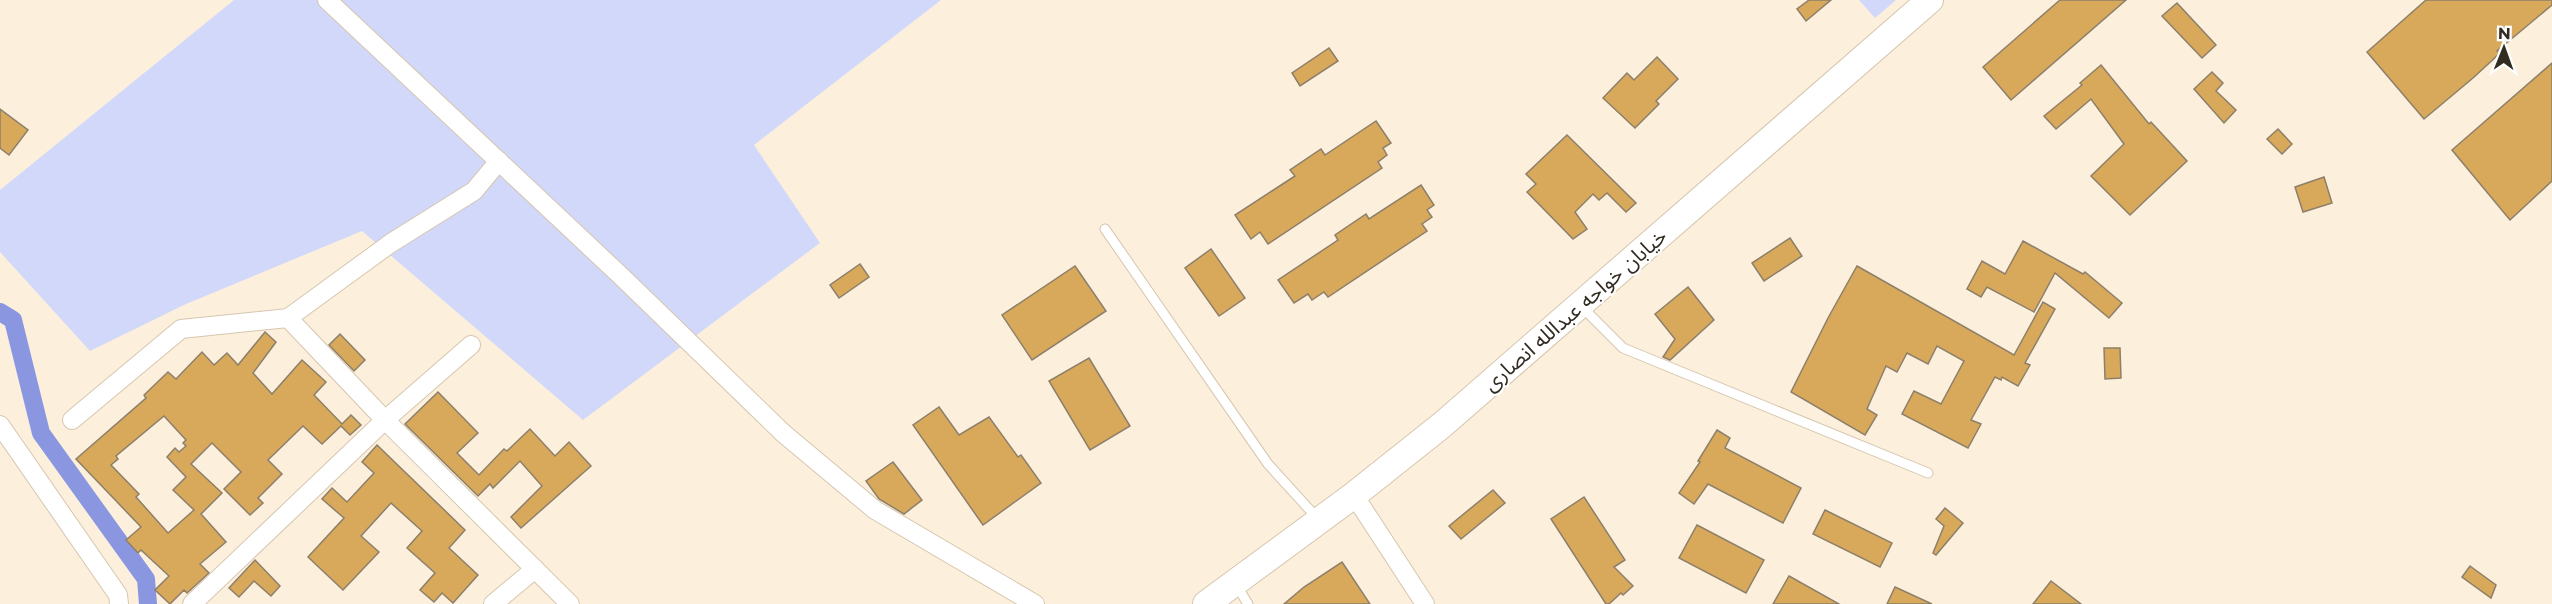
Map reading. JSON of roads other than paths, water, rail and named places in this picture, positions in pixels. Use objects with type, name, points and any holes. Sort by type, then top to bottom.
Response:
[{"type":"street","points":[[327,0],[783,433],[875,510],[1035,604]]},
{"type":"street","name":"خیابان خواجه عبدالله انصاری","points":[[1206,604],[1242,593],[1319,521],[1442,425],[1930,0]]},
{"type":"street","points":[[72,420],[181,330],[288,318],[391,243],[474,191],[499,161]]},
{"type":"street","points":[[288,318],[386,420],[570,604]]},
{"type":"street","points":[[192,604],[386,420],[471,345]]},
{"type":"street","points":[[0,425],[118,595],[119,604]]},
{"type":"street","points":[[1354,495],[1425,604]]},
{"type":"street","points":[[493,604],[535,569]]},
{"type":"lane","points":[[1105,229],[1268,464],[1319,521]]},
{"type":"lane","points":[[1581,306],[1623,348],[1929,473]]},
{"type":"waterway","points":[[0,312],[13,320],[41,433],[146,579],[148,604]]}]
